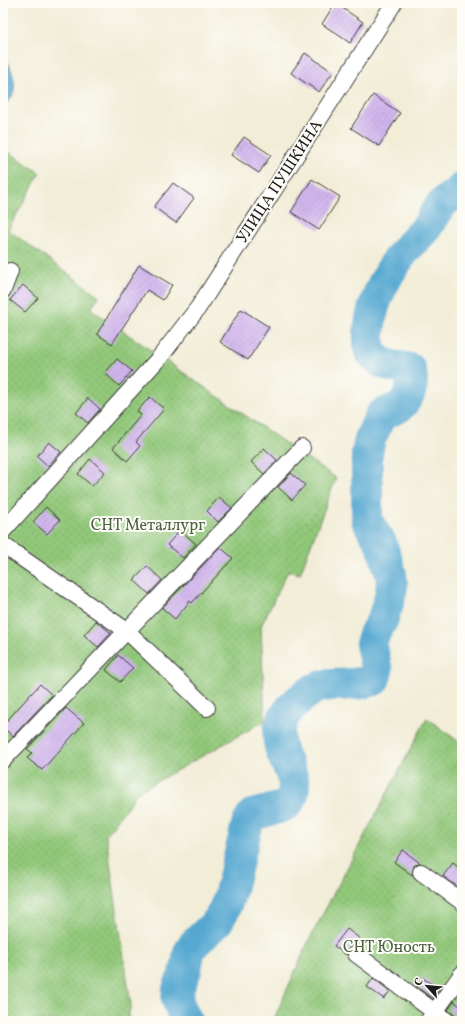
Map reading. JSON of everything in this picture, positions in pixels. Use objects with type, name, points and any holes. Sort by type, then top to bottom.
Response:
[{"type":"street","name":"УЛИЦА ПУШКИНА","points":[[3,531],[160,357],[198,308],[394,3]]},
{"type":"street","points":[[3,290],[10,271]]},
{"type":"street","points":[[3,760],[302,448]]},
{"type":"street","points":[[3,545],[127,631],[207,708]]},
{"type":"street","points":[[421,872],[462,902]]},
{"type":"street","points":[[356,954],[436,1018],[462,974]]},
{"type":"green space","name":"СНТ Металлург","points":[[3,148],[40,173],[8,230],[99,296],[91,309],[336,478],[300,574],[288,571],[261,626],[265,721],[138,792],[106,835],[131,1005],[127,1021],[3,1021]]},
{"type":"green space","name":"СНТ Юность","points":[[427,718],[462,744],[462,1021],[273,1021],[309,940]]},
{"type":"water","points":[[3,53],[10,66],[14,81],[14,88],[13,94],[9,101],[3,106]]},
{"type":"building","points":[[335,3],[363,22],[350,43],[322,24]]},
{"type":"building","points":[[305,53],[333,72],[319,92],[291,73]]},
{"type":"building","points":[[373,95],[400,113],[379,146],[351,128]]},
{"type":"building","points":[[244,137],[271,155],[259,173],[231,155]]},
{"type":"building","points":[[312,179],[340,197],[319,230],[291,212]]},
{"type":"building","points":[[173,183],[194,198],[176,223],[154,207]]},
{"type":"building","points":[[139,265],[172,285],[163,300],[147,290],[112,344],[97,334]]},
{"type":"building","points":[[23,285],[38,298],[25,312],[10,300]]},
{"type":"building","points":[[241,309],[269,327],[248,360],[220,342]]},
{"type":"building","points":[[117,359],[132,371],[119,386],[105,373]]},
{"type":"building","points":[[150,397],[164,409],[136,442],[140,446],[127,461],[113,448],[141,415],[137,411]]},
{"type":"building","points":[[88,398],[100,409],[88,423],[76,413]]},
{"type":"building","points":[[49,442],[61,452],[48,466],[37,456]]},
{"type":"building","points":[[264,448],[277,460],[264,474],[251,462]]},
{"type":"building","points":[[90,459],[105,472],[92,486],[78,474]]},
{"type":"building","points":[[291,473],[305,485],[292,500],[278,487]]},
{"type":"building","points":[[219,497],[232,508],[218,522],[207,511]]},
{"type":"building","points":[[46,507],[60,520],[47,534],[33,522]]},
{"type":"building","points":[[180,530],[196,544],[183,558],[167,545]]},
{"type":"building","points":[[220,547],[233,558],[192,603],[190,601],[175,619],[162,608]]},
{"type":"building","points":[[147,566],[162,580],[149,594],[134,580]]},
{"type":"building","points":[[96,621],[111,633],[98,647],[84,635]]},
{"type":"building","points":[[118,655],[133,668],[120,682],[106,670]]},
{"type":"building","points":[[40,684],[52,695],[13,736],[3,728],[3,725]]},
{"type":"building","points":[[66,708],[84,723],[42,770],[27,758],[32,753],[27,749]]},
{"type":"building","points":[[403,850],[420,863],[414,866],[412,875],[394,862]]},
{"type":"building","points":[[453,863],[462,870],[462,890],[443,876]]},
{"type":"building","points":[[347,929],[359,938],[354,945],[349,948],[346,955],[334,946]]},
{"type":"building","points":[[373,978],[390,991],[384,999],[367,987]]},
{"type":"building","points":[[423,978],[439,989],[433,999],[417,987]]},
{"type":"building","points":[[454,1001],[462,1008],[462,1021],[456,1021],[456,1017],[448,1010]]},
{"type":"waterway","points":[[187,1021],[177,999],[178,989],[186,970],[189,952],[193,945],[217,922],[223,912],[229,897],[247,825],[252,815],[282,807],[289,802],[292,796],[294,783],[279,743],[279,733],[285,716],[297,701],[318,687],[327,685],[356,684],[374,680],[377,671],[371,644],[375,632],[382,621],[392,587],[391,574],[381,543],[367,520],[367,453],[370,439],[381,415],[399,407],[403,403],[409,395],[412,380],[410,369],[382,363],[370,351],[369,331],[371,319],[378,295],[396,262],[426,228],[441,205],[462,188]]}]
